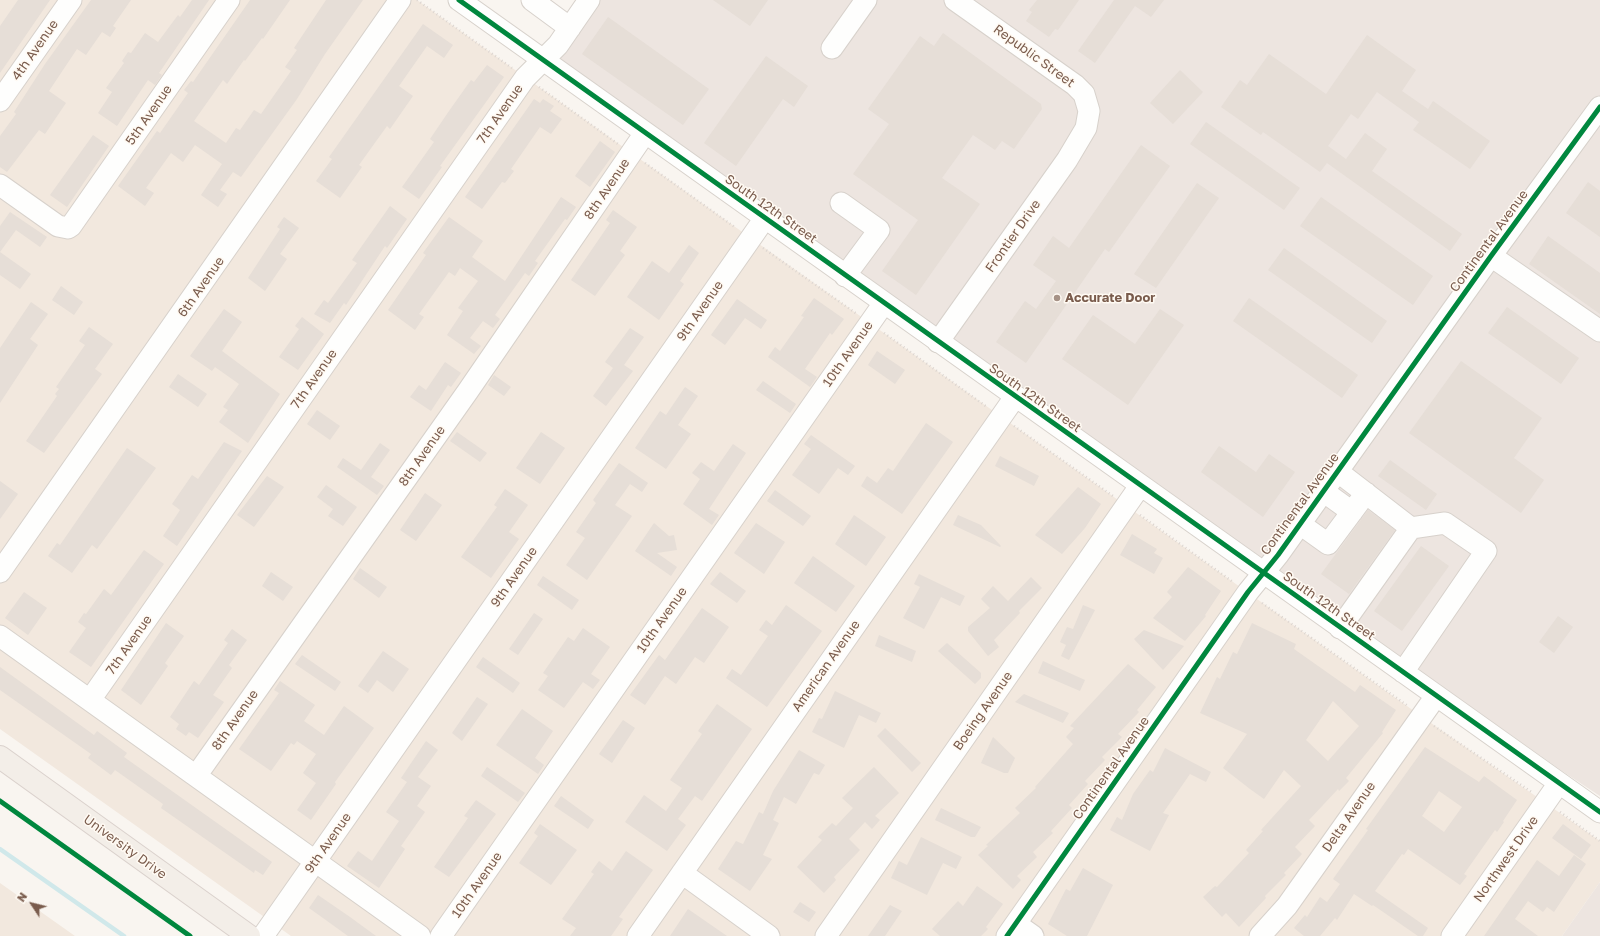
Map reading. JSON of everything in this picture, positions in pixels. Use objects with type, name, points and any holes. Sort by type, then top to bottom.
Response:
[{"type":"main road","name":"University Drive","points":[[0,758],[249,936]]},
{"type":"street","name":"4th Avenue","points":[[0,101],[71,0]]},
{"type":"street","name":"5th Avenue","points":[[0,185],[58,226],[68,228],[75,221],[229,0]]},
{"type":"street","name":"6th Avenue","points":[[0,572],[400,0]]},
{"type":"street","name":"South 12th Street","points":[[458,0],[480,6],[542,61],[1600,812]]},
{"type":"street","points":[[532,0],[570,28]]},
{"type":"street","name":"7th Avenue","points":[[90,700],[525,78],[558,45],[589,0]]},
{"type":"street","points":[[832,48],[866,0]]},
{"type":"street","name":"Republic Street","points":[[954,0],[1075,85],[1084,94],[1089,111],[1086,128]]},
{"type":"street","name":"Continental Avenue","points":[[1011,930],[1248,592],[1300,524],[1491,256],[1600,107]]},
{"type":"street","name":"Frontier Drive","points":[[938,342],[1068,160],[1086,128]]},
{"type":"street","name":"8th Avenue","points":[[196,776],[468,391],[645,133]]},
{"type":"street","points":[[841,203],[879,230],[845,276]]},
{"type":"street","name":"9th Avenue","points":[[263,936],[765,218]]},
{"type":"street","points":[[1491,256],[1600,331]]},
{"type":"street","name":"10th Avenue","points":[[441,936],[884,304]]},
{"type":"street","name":"American Avenue","points":[[638,936],[1015,397]]},
{"type":"street","points":[[1337,471],[1411,528],[1445,523],[1486,551],[1403,672]]},
{"type":"street","name":"Boeing Avenue","points":[[826,936],[1140,486]]},
{"type":"street","points":[[1323,491],[1352,512]]},
{"type":"street","points":[[1300,524],[1328,544],[1366,493]]},
{"type":"street","points":[[1340,628],[1411,528]]},
{"type":"street","points":[[0,636],[420,936]]},
{"type":"street","name":"Delta Avenue","points":[[1260,936],[1286,906],[1436,696]]},
{"type":"street","name":"Northwest Drive","points":[[1452,936],[1559,783]]},
{"type":"street","points":[[682,873],[769,936]]},
{"type":"street","points":[[1011,930],[1033,936]]},
{"type":"shaded area","points":[[0,0],[417,0],[1421,716],[1600,841],[1600,882],[1562,936],[291,936],[0,729]]},
{"type":"shaded area","points":[[599,0],[1600,0],[1600,796],[1562,771],[555,62]]},
{"type":"shaded area","points":[[1600,882],[1600,936],[1562,936]]},
{"type":"shaded area","points":[[0,883],[75,936],[0,936]]},
{"type":"building","points":[[18,0],[50,0],[0,73],[0,26]]},
{"type":"building","points":[[91,0],[131,0],[113,26],[116,28],[110,37],[102,32],[86,55],[77,49],[49,91],[66,103],[45,134],[39,130],[7,172],[0,167],[0,136],[16,114],[14,112],[45,64]]},
{"type":"building","points":[[192,0],[209,0],[159,73],[162,75],[155,85],[148,80],[117,126],[98,113],[112,92],[106,88],[124,63],[122,61],[128,52],[131,53],[145,33],[158,42],[178,15],[180,17]]},
{"type":"building","points":[[250,0],[290,0],[263,39],[262,38],[245,61],[244,60],[227,84],[223,80],[194,121],[226,143],[236,128],[240,130],[254,110],[261,114],[291,71],[285,67],[297,50],[294,48],[326,0],[363,0],[325,54],[297,99],[241,177],[233,172],[220,190],[227,194],[218,207],[201,195],[222,164],[195,145],[183,162],[171,153],[146,188],[154,193],[145,206],[118,186],[157,131],[160,133],[188,93],[184,90],[191,81],[193,82]]},
{"type":"building","points":[[713,0],[768,0],[750,26]]},
{"type":"building","points":[[1037,0],[1079,0],[1058,30],[1055,29],[1049,37],[1026,21],[1032,12],[1029,10]]},
{"type":"building","points":[[1114,0],[1164,0],[1151,17],[1135,6],[1095,63],[1078,51]]},
{"type":"building","points":[[608,17],[709,89],[683,125],[582,54]]},
{"type":"building","points":[[423,24],[453,45],[444,58],[427,46],[399,86],[413,96],[390,129],[387,126],[359,165],[362,167],[340,198],[316,181],[332,159],[329,157]]},
{"type":"building","points":[[943,33],[1041,104],[1042,109],[1014,149],[1002,141],[995,150],[973,135],[942,178],[980,204],[916,295],[882,271],[918,220],[853,174],[889,124],[868,109],[920,36],[934,46]]},
{"type":"building","points":[[1367,35],[1416,70],[1402,91],[1428,109],[1433,101],[1490,141],[1470,169],[1413,130],[1419,122],[1377,92],[1358,119],[1351,114],[1328,146],[1346,159],[1365,133],[1387,149],[1372,171],[1462,234],[1450,251],[1327,163],[1320,172],[1263,132],[1261,135],[1221,107],[1240,80],[1247,85],[1269,54],[1326,94]]},
{"type":"building","points":[[766,56],[808,86],[794,107],[783,99],[736,166],[704,143]]},
{"type":"building","points":[[487,65],[504,77],[440,166],[442,167],[419,199],[402,187],[434,142],[430,139],[449,111],[471,80],[474,82]]},
{"type":"building","points":[[1180,70],[1203,92],[1173,124],[1150,103]]},
{"type":"building","points":[[534,99],[540,103],[543,99],[554,106],[550,111],[562,119],[551,134],[540,127],[511,169],[514,171],[505,183],[502,182],[482,209],[465,197]]},
{"type":"building","points":[[1206,122],[1300,188],[1284,210],[1190,144]]},
{"type":"building","points":[[93,135],[109,146],[67,207],[50,195]]},
{"type":"building","points":[[600,141],[615,152],[590,187],[575,176]]},
{"type":"building","points":[[1141,145],[1170,166],[1109,252],[1105,249],[1026,363],[996,342],[1025,301],[1036,309],[1056,281],[1033,265],[1053,236],[1069,248]]},
{"type":"building","points":[[1588,182],[1600,191],[1600,237],[1566,213]]},
{"type":"building","points":[[1197,183],[1219,198],[1156,288],[1134,274]]},
{"type":"building","points":[[561,197],[576,207],[567,220],[565,219],[535,261],[538,263],[529,276],[525,273],[495,315],[500,319],[493,328],[483,321],[470,338],[481,346],[474,354],[447,335],[463,311],[458,308],[478,281],[460,268],[455,276],[449,272],[419,314],[424,317],[415,330],[388,310],[426,255],[423,253],[449,217],[483,241],[472,257],[505,281]]},
{"type":"building","points":[[1321,197],[1433,276],[1413,305],[1300,226]]},
{"type":"building","points":[[390,206],[407,219],[387,248],[385,246],[346,305],[344,303],[330,323],[314,314],[324,300],[328,303],[357,263],[352,260]]},
{"type":"building","points":[[613,210],[637,227],[620,251],[625,255],[595,296],[571,280],[610,223],[606,220]]},
{"type":"building","points":[[10,212],[47,237],[40,247],[16,230],[0,252],[0,226]]},
{"type":"building","points":[[284,217],[299,228],[280,254],[287,259],[265,291],[248,278],[280,229],[277,227]]},
{"type":"building","points":[[1548,236],[1600,273],[1600,314],[1529,264]]},
{"type":"building","points":[[689,245],[699,253],[680,281],[684,284],[659,320],[627,297],[652,261],[669,273]]},
{"type":"building","points":[[1284,248],[1387,321],[1372,343],[1268,270]]},
{"type":"building","points":[[0,252],[31,274],[20,289],[0,275]]},
{"type":"building","points":[[61,286],[83,302],[74,315],[52,300]]},
{"type":"building","points":[[814,298],[844,319],[832,335],[830,333],[805,369],[817,377],[810,387],[768,357],[775,347],[780,351],[804,317],[801,316]]},
{"type":"building","points":[[1249,298],[1358,375],[1342,398],[1233,321]]},
{"type":"building","points":[[737,299],[767,320],[761,329],[745,318],[725,345],[711,335]]},
{"type":"building","points":[[31,302],[48,314],[30,339],[38,345],[0,403],[0,348]]},
{"type":"building","points":[[1507,307],[1579,358],[1561,384],[1488,333]]},
{"type":"building","points":[[224,309],[242,322],[222,351],[280,394],[248,443],[219,422],[228,410],[223,407],[239,384],[215,367],[212,371],[190,356]]},
{"type":"building","points":[[1160,309],[1184,325],[1128,405],[1062,359],[1093,315],[1135,344]]},
{"type":"building","points":[[302,317],[324,334],[298,370],[279,357],[299,329],[295,326]]},
{"type":"building","points":[[89,327],[113,344],[95,369],[102,374],[44,453],[26,441],[57,396],[55,394],[59,389],[56,387],[85,345],[79,341]]},
{"type":"building","points":[[630,328],[644,337],[624,365],[633,371],[606,406],[593,396],[613,368],[605,362]]},
{"type":"building","points":[[877,351],[905,370],[895,384],[868,365]]},
{"type":"building","points":[[1461,361],[1542,418],[1514,458],[1544,480],[1521,513],[1409,433]]},
{"type":"building","points":[[445,362],[461,373],[451,387],[448,385],[431,411],[410,397],[419,385],[426,390]]},
{"type":"building","points":[[178,374],[207,394],[198,407],[169,387]]},
{"type":"building","points":[[494,375],[511,387],[504,396],[488,385]]},
{"type":"building","points":[[763,381],[796,404],[790,413],[756,390]]},
{"type":"building","points":[[685,387],[698,396],[678,425],[691,434],[666,469],[635,448],[660,411],[666,415]]},
{"type":"building","points":[[317,410],[340,426],[330,440],[307,424]]},
{"type":"building","points":[[926,423],[953,442],[902,514],[861,486],[867,476],[877,483],[888,468],[893,471]]},
{"type":"building","points":[[457,432],[487,453],[480,462],[450,441]]},
{"type":"building","points":[[541,432],[565,448],[540,484],[516,468]]},
{"type":"building","points":[[811,435],[855,466],[848,475],[838,468],[819,494],[792,475],[811,449],[804,444]]},
{"type":"building","points":[[224,442],[242,451],[177,546],[163,536],[180,510],[172,504],[192,475],[198,479]]},
{"type":"building","points":[[380,443],[390,450],[371,477],[384,486],[377,495],[337,467],[343,458],[361,470]]},
{"type":"building","points":[[733,444],[746,453],[709,509],[719,515],[712,525],[683,504],[700,479],[692,473],[701,462],[714,471]]},
{"type":"building","points":[[1219,446],[1256,472],[1269,454],[1295,472],[1263,517],[1201,472]]},
{"type":"building","points":[[127,448],[156,468],[97,549],[92,545],[72,573],[48,556],[57,543],[60,545]]},
{"type":"building","points":[[1000,456],[1039,476],[1034,486],[995,466]]},
{"type":"building","points":[[1390,460],[1437,494],[1426,510],[1378,476]]},
{"type":"building","points":[[619,463],[648,483],[642,492],[630,484],[615,505],[632,516],[587,580],[566,565],[585,538],[576,532],[596,503],[593,500]]},
{"type":"building","points":[[267,476],[284,487],[254,527],[237,515]]},
{"type":"building","points":[[0,481],[18,494],[0,519]]},
{"type":"building","points":[[326,485],[357,507],[343,526],[328,516],[333,509],[317,497]]},
{"type":"building","points":[[1078,487],[1101,504],[1085,528],[1062,554],[1035,535]]},
{"type":"building","points":[[505,489],[528,505],[509,532],[519,539],[491,578],[461,557],[497,507],[494,505]]},
{"type":"building","points":[[775,490],[811,516],[803,526],[767,501]]},
{"type":"building","points":[[425,493],[442,505],[416,541],[400,530]]},
{"type":"building","points":[[1368,510],[1395,530],[1349,594],[1321,574]]},
{"type":"building","points":[[854,515],[886,537],[866,566],[835,544]]},
{"type":"building","points":[[958,515],[981,525],[1001,546],[1000,547],[953,525]]},
{"type":"building","points":[[654,523],[669,536],[674,535],[677,550],[657,553],[677,567],[671,576],[635,551]]},
{"type":"building","points":[[756,523],[785,542],[764,574],[734,553]]},
{"type":"building","points":[[1132,534],[1157,549],[1154,553],[1163,558],[1154,574],[1120,555]]},
{"type":"building","points":[[1421,546],[1449,566],[1402,631],[1374,611]]},
{"type":"building","points":[[144,550],[164,564],[91,667],[69,652],[86,628],[78,622],[84,613],[86,614],[104,589],[111,595]]},
{"type":"building","points":[[813,556],[855,586],[836,612],[794,583]]},
{"type":"building","points":[[1188,567],[1221,591],[1205,615],[1206,616],[1185,641],[1153,618],[1172,597],[1167,592]]},
{"type":"building","points":[[360,568],[387,587],[379,598],[353,579]]},
{"type":"building","points":[[271,572],[293,587],[283,601],[262,586]]},
{"type":"building","points":[[720,572],[746,591],[737,603],[710,584]]},
{"type":"building","points":[[919,574],[965,596],[960,606],[941,597],[924,629],[903,618],[920,587],[914,584]]},
{"type":"building","points":[[543,576],[579,600],[572,610],[537,585]]},
{"type":"building","points":[[1031,577],[1042,588],[1019,611],[1020,613],[994,640],[999,647],[988,656],[968,631],[968,627],[990,608],[981,599],[993,586],[1008,601]]},
{"type":"building","points":[[24,592],[47,608],[28,635],[5,618]]},
{"type":"building","points":[[786,605],[822,631],[767,707],[726,678],[732,669],[741,675],[768,636],[759,630],[766,620],[772,625]]},
{"type":"building","points":[[1083,605],[1095,610],[1069,660],[1061,656],[1066,645],[1060,642],[1067,627],[1073,629]]},
{"type":"building","points":[[702,608],[729,627],[704,663],[695,657],[676,684],[665,676],[645,705],[630,695],[659,655],[665,660]]},
{"type":"building","points":[[534,613],[543,619],[518,655],[509,649]]},
{"type":"building","points":[[1558,616],[1573,627],[1554,653],[1539,642]]},
{"type":"building","points":[[166,623],[184,636],[165,663],[168,666],[141,705],[121,690]]},
{"type":"building","points":[[1252,623],[1296,644],[1294,649],[1355,692],[1360,685],[1396,710],[1382,732],[1383,733],[1346,778],[1349,781],[1339,791],[1338,789],[1309,820],[1315,826],[1295,847],[1302,854],[1284,873],[1286,875],[1265,896],[1266,898],[1239,927],[1226,913],[1222,917],[1203,897],[1215,886],[1217,887],[1249,853],[1246,850],[1263,831],[1261,830],[1301,786],[1284,770],[1264,799],[1223,768],[1247,734],[1200,713],[1217,677],[1220,679],[1233,652],[1237,654]],"holes":[[[1333,701],[1359,726],[1328,761],[1306,740]]]},
{"type":"building","points":[[583,628],[610,647],[591,674],[600,680],[593,689],[583,682],[564,708],[538,690],[548,676],[543,673],[568,637],[574,641]]},
{"type":"building","points":[[232,629],[247,640],[229,665],[232,668],[213,695],[224,702],[198,738],[189,732],[186,736],[176,729],[179,724],[170,717],[194,681],[199,685],[228,643],[224,640]]},
{"type":"building","points":[[1144,630],[1184,646],[1163,670],[1134,639]]},
{"type":"building","points":[[879,635],[916,651],[912,662],[875,646]]},
{"type":"building","points":[[947,643],[981,673],[981,678],[975,684],[938,651]]},
{"type":"building","points":[[383,651],[409,669],[393,692],[377,680],[368,693],[358,686]]},
{"type":"building","points":[[302,655],[341,682],[335,691],[295,664]]},
{"type":"building","points":[[483,657],[520,683],[513,693],[476,667]]},
{"type":"building","points":[[1043,661],[1085,680],[1080,691],[1038,673]]},
{"type":"building","points":[[1128,664],[1156,687],[1137,710],[1139,712],[1118,734],[1122,737],[1102,757],[1105,760],[1085,781],[1088,784],[1069,805],[1072,808],[1051,831],[1053,833],[1033,852],[1037,857],[1017,876],[1021,880],[1013,889],[978,855],[988,846],[986,845],[1020,813],[1015,808],[1036,788],[1035,787],[1073,744],[1066,737],[1074,728],[1070,726]]},
{"type":"building","points":[[0,667],[94,735],[97,731],[127,753],[124,757],[272,862],[263,875],[255,870],[254,873],[161,808],[163,804],[115,770],[111,775],[88,758],[91,754],[0,690]]},
{"type":"building","points":[[280,681],[315,705],[304,721],[324,735],[344,706],[374,728],[335,782],[336,784],[311,820],[297,810],[316,783],[303,773],[316,754],[297,741],[294,745],[291,743],[271,771],[239,749],[279,693],[274,690]]},
{"type":"building","points":[[835,691],[881,713],[876,723],[859,715],[844,748],[812,732],[819,718],[822,719]]},
{"type":"building","points":[[1024,694],[1069,713],[1063,723],[1015,702]]},
{"type":"building","points":[[477,697],[488,704],[462,741],[452,733]]},
{"type":"building","points":[[717,704],[752,729],[702,801],[695,796],[678,819],[686,825],[667,851],[625,822],[644,795],[666,811],[682,788],[670,780],[702,734],[698,731]]},
{"type":"building","points":[[522,709],[553,731],[535,758],[544,765],[538,774],[496,745]]},
{"type":"building","points":[[623,720],[635,728],[612,763],[599,754]]},
{"type":"building","points":[[885,728],[921,763],[912,772],[877,736]]},
{"type":"building","points":[[993,737],[1015,758],[1008,773],[1004,773],[981,763]]},
{"type":"building","points":[[426,741],[438,750],[418,777],[431,786],[417,806],[425,812],[401,846],[405,849],[379,888],[347,866],[358,851],[372,861],[399,821],[386,812],[407,782],[401,778]]},
{"type":"building","points":[[1425,747],[1479,782],[1484,776],[1517,800],[1497,832],[1495,830],[1464,874],[1467,876],[1460,885],[1408,849],[1404,855],[1402,854],[1375,891],[1428,928],[1423,936],[1418,936],[1373,905],[1372,906],[1354,894],[1337,920],[1335,918],[1320,936],[1304,936],[1294,928],[1305,915],[1307,917],[1320,897],[1327,902],[1340,884],[1333,879],[1368,830],[1366,829]],"holes":[[[1439,791],[1462,807],[1444,832],[1422,816]]]},
{"type":"building","points":[[1165,748],[1211,772],[1206,782],[1190,774],[1163,813],[1169,815],[1150,851],[1110,830],[1117,817],[1122,820],[1133,794],[1150,770],[1153,772]]},
{"type":"building","points":[[799,750],[825,765],[819,775],[814,773],[796,804],[784,797],[773,820],[779,823],[763,855],[772,859],[750,891],[718,869],[736,841],[743,844],[759,812],[763,814],[773,791]]},
{"type":"building","points":[[487,767],[525,793],[518,802],[481,776]]},
{"type":"building","points":[[874,767],[899,793],[875,816],[880,820],[872,829],[865,822],[849,839],[860,850],[834,877],[836,880],[824,893],[797,867],[822,840],[818,837],[832,823],[836,826],[853,808],[842,798]]},
{"type":"building","points":[[561,796],[594,820],[588,829],[554,806]]},
{"type":"building","points":[[476,800],[496,814],[449,877],[434,867],[468,818],[464,816]]},
{"type":"building","points":[[941,808],[981,827],[975,837],[971,837],[935,820]]},
{"type":"building","points":[[540,824],[577,850],[551,885],[519,863],[538,836],[534,833]]},
{"type":"building","points":[[1563,824],[1591,845],[1581,859],[1552,838]]},
{"type":"building","points":[[921,837],[962,857],[956,869],[943,863],[927,895],[891,878],[899,861],[907,865]]},
{"type":"building","points":[[626,851],[653,870],[619,917],[623,919],[611,936],[570,936],[576,928],[562,919],[594,874],[591,872],[599,861],[612,871]]},
{"type":"building","points":[[1574,855],[1586,864],[1554,912],[1547,907],[1543,912],[1528,901],[1515,919],[1538,936],[1484,936],[1537,860],[1559,876]]},
{"type":"building","points":[[1083,868],[1113,885],[1087,936],[1067,936],[1048,924],[1066,889],[1070,891]]},
{"type":"building","points":[[977,886],[1003,904],[986,927],[988,929],[981,936],[940,936],[932,929],[958,901],[963,906]]},
{"type":"building","points":[[318,895],[376,936],[348,936],[309,908]]},
{"type":"building","points":[[800,902],[816,912],[809,922],[793,912]]},
{"type":"building","points":[[890,905],[902,911],[885,936],[868,936]]},
{"type":"building","points":[[688,909],[727,936],[670,936]]},
{"type":"waterway","points":[[0,849],[124,936]]},
{"type":"cycle path","points":[[459,0],[1600,812]]},
{"type":"cycle path","points":[[1007,936],[1248,592],[1278,555],[1491,256],[1600,107]]},
{"type":"cycle path","points":[[0,801],[190,936]]},
{"type":"place","name":"Accurate Door","points":[[1057,298]]}]
